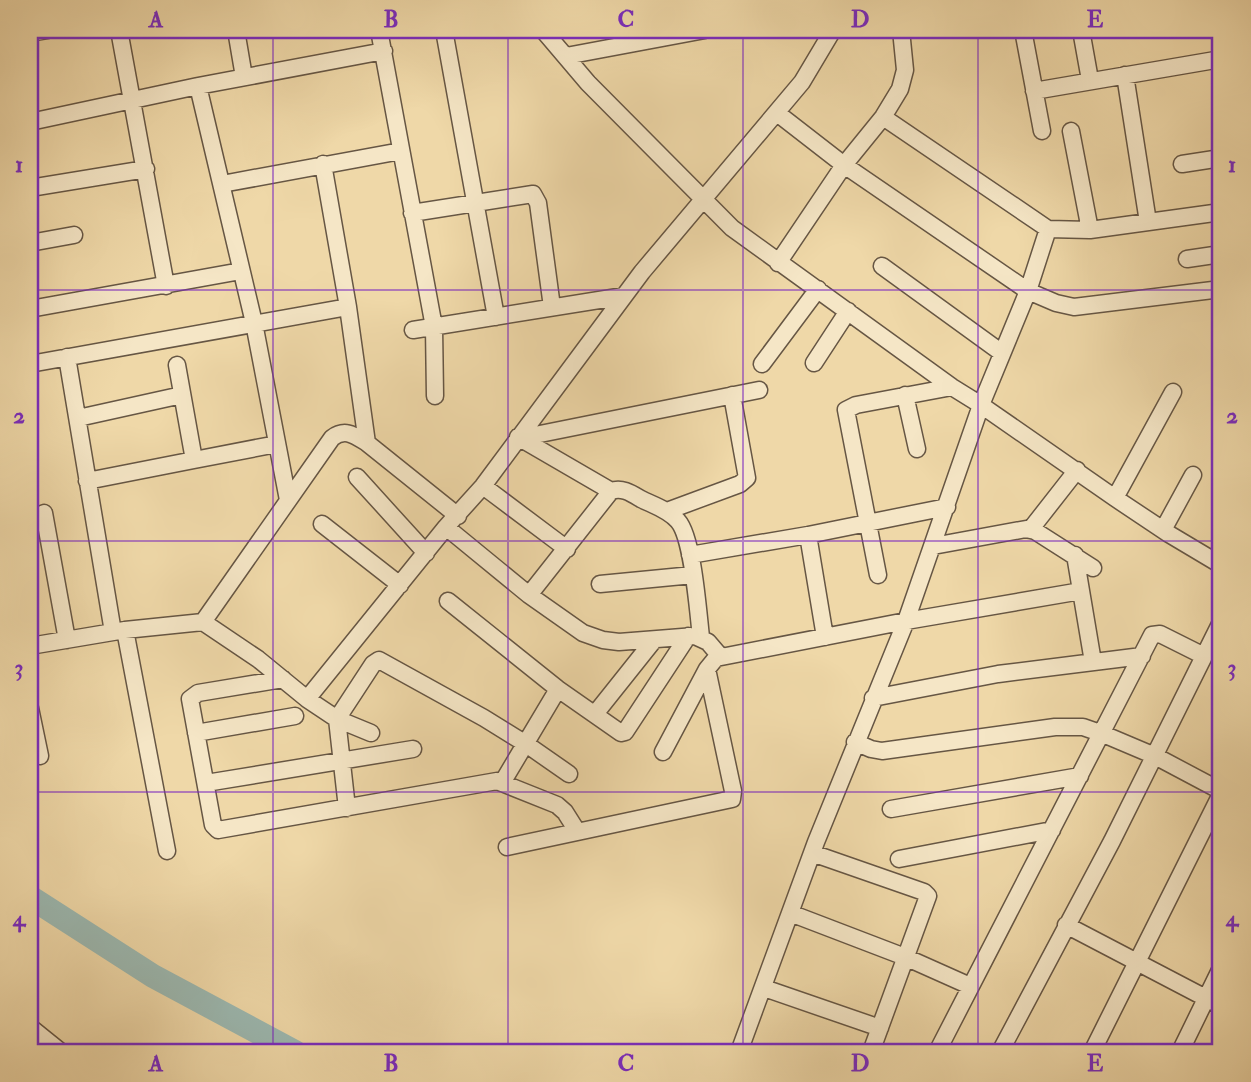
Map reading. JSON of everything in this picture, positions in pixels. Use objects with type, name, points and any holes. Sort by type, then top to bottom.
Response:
[{"type":"street","points":[[119,30],[166,286]]},
{"type":"street","points":[[236,30],[244,78]]},
{"type":"street","points":[[379,30],[434,327],[435,396]]},
{"type":"street","points":[[444,30],[496,317]]},
{"type":"street","points":[[543,30],[588,83],[732,228],[952,387],[1077,470],[1115,499],[1221,565]]},
{"type":"street","points":[[566,56],[705,30]]},
{"type":"street","points":[[307,699],[483,486],[624,296],[777,113],[814,65],[833,30]]},
{"type":"street","points":[[778,262],[844,165],[883,117],[903,80],[905,60],[901,30]]},
{"type":"street","points":[[1023,30],[1042,131]]},
{"type":"street","points":[[1081,30],[1090,80]]},
{"type":"street","points":[[30,122],[198,86],[384,51]]},
{"type":"street","points":[[1034,91],[1221,59]]},
{"type":"street","points":[[1125,75],[1148,222]]},
{"type":"street","points":[[198,86],[254,323],[288,500]]},
{"type":"street","points":[[777,113],[844,165],[1028,291],[1056,303],[1074,306],[1221,289]]},
{"type":"street","points":[[883,117],[1048,229],[1090,230],[1221,212]]},
{"type":"street","points":[[1071,131],[1090,230]]},
{"type":"street","points":[[222,184],[401,151]]},
{"type":"street","points":[[1182,164],[1221,158]]},
{"type":"street","points":[[323,164],[348,307],[367,443]]},
{"type":"street","points":[[30,188],[146,169]]},
{"type":"street","points":[[412,212],[533,194],[537,197],[552,307]]},
{"type":"street","points":[[739,1052],[855,742],[906,621],[981,405],[1028,291],[1048,229]]},
{"type":"street","points":[[30,243],[74,234]]},
{"type":"street","points":[[1187,259],[1221,254]]},
{"type":"street","points":[[882,266],[1002,353]]},
{"type":"street","points":[[30,309],[242,271]]},
{"type":"street","points":[[762,364],[818,289]]},
{"type":"street","points":[[413,330],[624,296]]},
{"type":"street","points":[[30,364],[348,307]]},
{"type":"street","points":[[814,362],[848,311]]},
{"type":"street","points":[[67,357],[87,481],[167,851]]},
{"type":"street","points":[[177,365],[194,460]]},
{"type":"street","points":[[878,575],[846,410],[849,407],[952,387]]},
{"type":"street","points":[[519,438],[759,390]]},
{"type":"street","points":[[1115,499],[1173,392]]},
{"type":"street","points":[[78,418],[183,395]]},
{"type":"street","points":[[667,512],[740,484],[747,478],[732,395]]},
{"type":"street","points":[[905,395],[917,449]]},
{"type":"street","points":[[203,622],[332,438],[338,433],[352,433],[367,443],[529,595],[573,627],[594,638],[619,642],[694,636],[720,656]]},
{"type":"street","points":[[448,601],[558,689],[620,732],[625,732],[694,636],[693,575],[684,531],[679,521],[623,489],[611,491],[519,438]]},
{"type":"street","points":[[87,481],[277,444]]},
{"type":"street","points":[[1030,530],[1077,470]]},
{"type":"street","points":[[1163,530],[1193,475]]},
{"type":"street","points":[[357,477],[426,552]]},
{"type":"street","points":[[483,486],[567,550]]},
{"type":"street","points":[[529,595],[611,491]]},
{"type":"street","points":[[690,555],[808,535],[947,506]]},
{"type":"street","points":[[44,513],[67,640]]},
{"type":"street","points":[[322,524],[400,585]]},
{"type":"street","points":[[933,546],[1021,529],[1030,530],[1093,568]]},
{"type":"street","points":[[808,535],[825,637]]},
{"type":"street","points":[[1075,555],[1093,662]]},
{"type":"street","points":[[600,584],[693,575]]},
{"type":"street","points":[[663,752],[707,669],[713,660],[720,656],[1081,591]]},
{"type":"street","points":[[30,646],[119,631],[203,622],[258,659],[307,699],[337,719],[371,733]]},
{"type":"street","points":[[1000,1052],[1112,841],[1221,622]]},
{"type":"street","points":[[937,1052],[1152,635],[1156,633],[1204,656]]},
{"type":"street","points":[[595,714],[654,640]]},
{"type":"street","points":[[873,698],[998,674],[1142,656]]},
{"type":"street","points":[[347,808],[337,719],[376,661],[383,660],[526,744],[569,774]]},
{"type":"street","points":[[507,847],[732,799],[733,792],[707,669]]},
{"type":"street","points":[[283,679],[194,694],[190,699],[213,825],[218,830],[490,781],[502,783],[557,805],[577,831]]},
{"type":"street","points":[[502,783],[558,689]]},
{"type":"street","points":[[30,708],[40,756]]},
{"type":"street","points":[[197,733],[295,716]]},
{"type":"street","points":[[855,742],[882,751],[1063,726],[1083,727],[1155,756],[1221,793],[1092,1052]]},
{"type":"street","points":[[206,783],[413,749]]},
{"type":"street","points":[[891,809],[1080,776]]},
{"type":"street","points":[[899,859],[1052,831]]},
{"type":"street","points":[[812,853],[926,893],[927,901],[871,1052]]},
{"type":"street","points":[[790,913],[905,957],[970,986]]},
{"type":"street","points":[[1066,925],[1214,1002]]},
{"type":"street","points":[[1180,1052],[1214,1002],[1221,968]]},
{"type":"street","points":[[764,988],[880,1028]]},
{"type":"street","points":[[30,1027],[61,1052]]},
{"type":"waterway","points":[[30,897],[153,976],[295,1052]]}]
